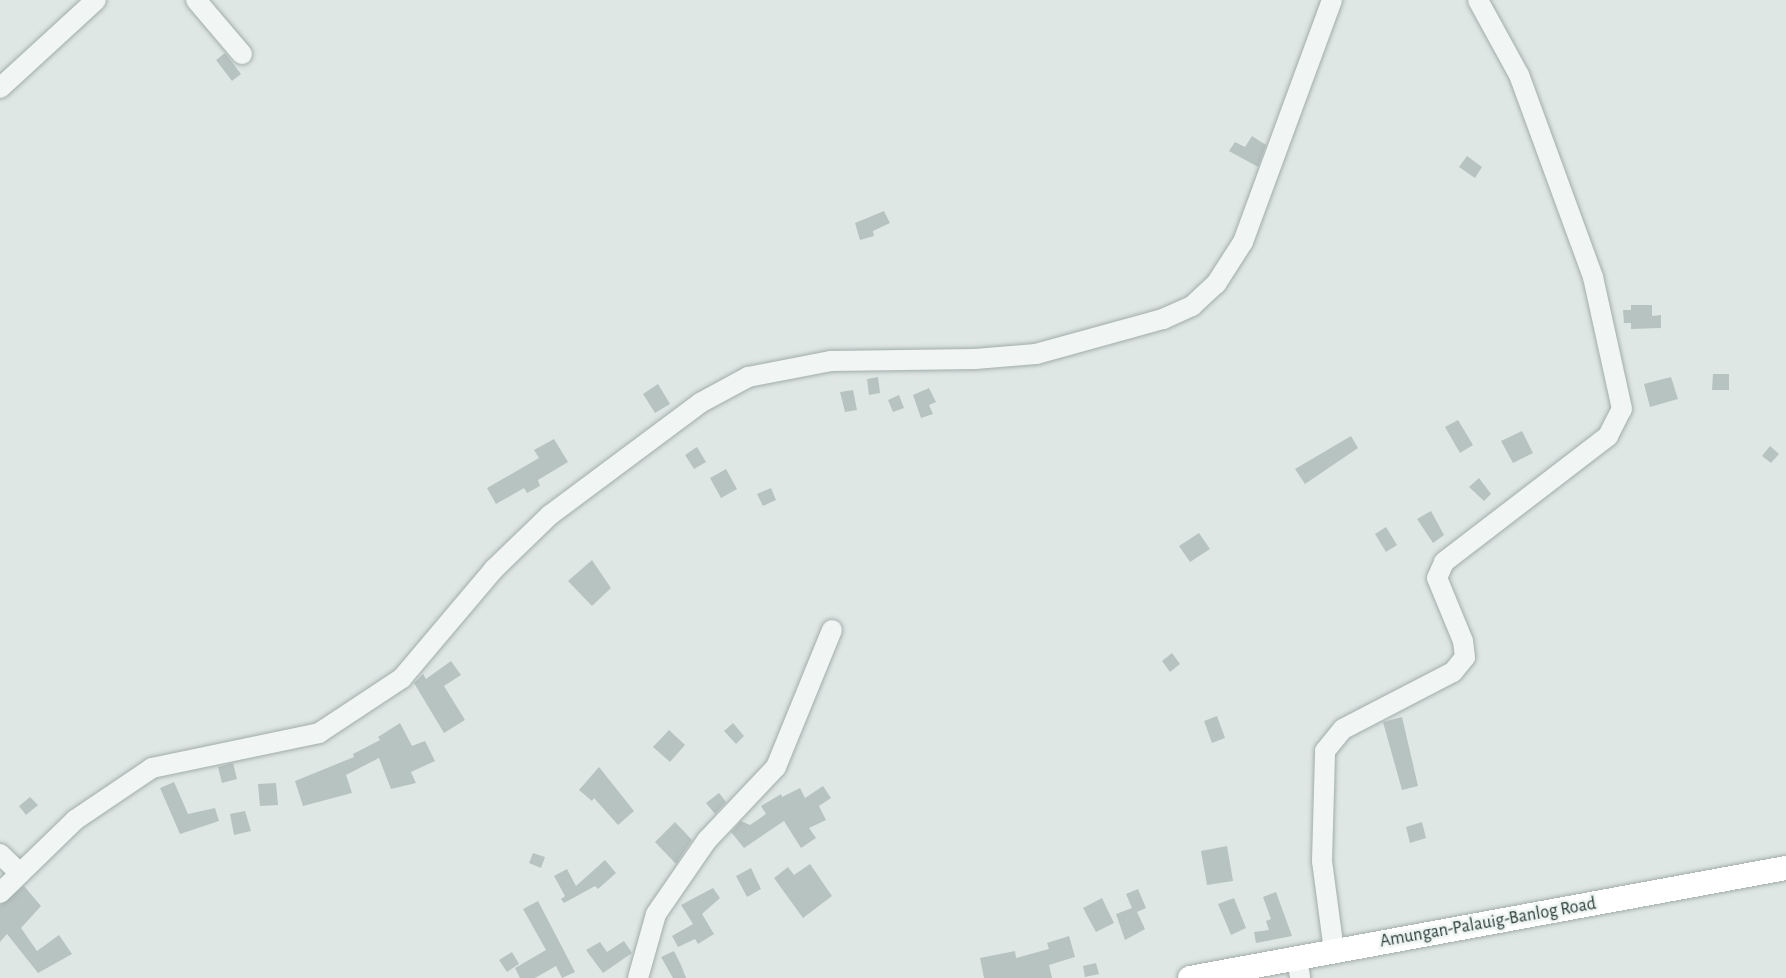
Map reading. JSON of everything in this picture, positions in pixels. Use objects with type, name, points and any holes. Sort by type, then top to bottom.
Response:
[{"type":"main road","name":"Amungan-Palauig-Banlog Road","points":[[1190,978],[1299,968],[1334,951],[1786,868]]},
{"type":"street","points":[[0,88],[96,0]]},
{"type":"street","points":[[196,0],[242,54]]},
{"type":"street","points":[[0,893],[75,820],[152,768],[319,733],[402,678],[494,569],[549,515],[700,403],[748,377],[831,361],[975,359],[1036,354],[1163,319],[1192,306],[1216,284],[1244,242],[1332,0]]},
{"type":"street","points":[[1334,951],[1322,861],[1325,751],[1343,729],[1453,672],[1465,657],[1463,641],[1437,578],[1443,562],[1608,436],[1623,409],[1593,277],[1519,75],[1478,0]]},
{"type":"street","points":[[638,978],[656,914],[707,840],[776,767],[832,630]]},
{"type":"street","points":[[0,854],[20,873]]},
{"type":"building","points":[[225,53],[241,74],[232,81],[216,60]]},
{"type":"building","points":[[1252,136],[1266,145],[1258,167],[1229,151],[1235,142],[1245,147]]},
{"type":"building","points":[[1467,156],[1482,167],[1475,178],[1459,167]]},
{"type":"building","points":[[884,211],[890,223],[873,231],[874,236],[860,240],[855,223]]},
{"type":"building","points":[[1631,305],[1652,305],[1652,316],[1661,315],[1661,328],[1631,329],[1631,323],[1624,323],[1623,310],[1631,310]]},
{"type":"building","points":[[1713,374],[1729,374],[1729,390],[1712,390]]},
{"type":"building","points":[[878,377],[880,393],[869,395],[867,379]]},
{"type":"building","points":[[1671,377],[1678,399],[1650,407],[1644,384]]},
{"type":"building","points":[[658,384],[670,404],[655,413],[643,394]]},
{"type":"building","points":[[929,388],[936,402],[929,405],[933,414],[921,418],[913,395]]},
{"type":"building","points":[[853,390],[857,410],[845,412],[840,392]]},
{"type":"building","points":[[899,395],[904,408],[893,412],[888,400]]},
{"type":"building","points":[[1458,420],[1473,445],[1460,453],[1445,427]]},
{"type":"building","points":[[1522,431],[1533,453],[1513,463],[1501,441]]},
{"type":"building","points":[[1351,436],[1358,448],[1305,484],[1295,469]]},
{"type":"building","points":[[554,439],[568,462],[538,480],[540,486],[527,493],[524,488],[496,504],[487,488],[539,458],[534,450]]},
{"type":"building","points":[[1770,446],[1779,454],[1771,463],[1762,456]]},
{"type":"building","points":[[697,447],[706,462],[694,469],[685,455]]},
{"type":"building","points":[[726,469],[737,489],[721,498],[710,478]]},
{"type":"building","points":[[1479,478],[1491,494],[1484,501],[1469,487]]},
{"type":"building","points":[[771,488],[776,500],[763,506],[757,494]]},
{"type":"building","points":[[1431,511],[1444,535],[1433,543],[1417,519]]},
{"type":"building","points":[[1386,527],[1397,545],[1386,552],[1375,534]]},
{"type":"building","points":[[1199,533],[1210,549],[1190,562],[1179,546]]},
{"type":"building","points":[[592,560],[611,588],[592,606],[568,581]]},
{"type":"building","points":[[1172,653],[1180,664],[1170,672],[1162,661]]},
{"type":"building","points":[[451,661],[461,675],[444,686],[465,720],[444,733],[414,683],[423,674],[426,679]]},
{"type":"building","points":[[1217,716],[1225,738],[1212,743],[1204,721]]},
{"type":"building","points":[[1402,717],[1418,786],[1402,790],[1383,722]]},
{"type":"building","points":[[400,723],[412,746],[425,741],[435,761],[411,772],[416,783],[391,789],[379,758],[346,775],[352,793],[303,806],[295,781],[354,757],[353,754],[380,740],[378,737]]},
{"type":"building","points":[[733,723],[744,736],[736,744],[724,731]]},
{"type":"building","points":[[669,730],[685,745],[670,762],[653,747]]},
{"type":"building","points":[[233,763],[237,779],[222,783],[218,767]]},
{"type":"building","points":[[599,767],[634,811],[618,825],[594,798],[592,801],[579,790]]},
{"type":"building","points":[[174,782],[188,814],[215,808],[219,821],[180,834],[160,788]]},
{"type":"building","points":[[276,783],[278,805],[260,806],[258,784]]},
{"type":"building","points":[[823,786],[831,798],[819,806],[826,820],[809,828],[816,838],[801,848],[784,821],[744,848],[731,832],[741,821],[750,825],[766,814],[761,806],[781,794],[782,797],[800,788],[805,798]]},
{"type":"building","points":[[719,793],[726,802],[715,814],[706,803]]},
{"type":"building","points":[[30,797],[38,805],[26,815],[19,806]]},
{"type":"building","points":[[245,811],[251,831],[234,835],[230,814]]},
{"type":"building","points":[[675,822],[692,840],[676,864],[655,842]]},
{"type":"building","points":[[1422,822],[1426,838],[1410,843],[1406,827]]},
{"type":"building","points":[[1227,846],[1233,881],[1207,885],[1201,851]]},
{"type":"building","points":[[533,853],[545,857],[541,868],[529,863]]},
{"type":"building","points":[[605,860],[616,873],[598,889],[595,886],[564,903],[561,899],[565,896],[554,876],[567,869],[576,886]]},
{"type":"building","points":[[810,864],[832,896],[803,918],[774,878],[788,867],[794,875]]},
{"type":"building","points":[[751,868],[761,889],[747,897],[736,876]]},
{"type":"building","points":[[24,886],[41,906],[21,928],[37,951],[59,935],[72,954],[38,973],[7,934],[0,942],[0,905]]},
{"type":"building","points":[[713,888],[720,898],[702,914],[714,934],[698,944],[695,939],[678,947],[672,936],[693,924],[681,905]]},
{"type":"building","points":[[1138,889],[1146,908],[1137,912],[1145,929],[1125,940],[1116,914],[1132,908],[1126,894]]},
{"type":"building","points":[[1276,892],[1292,936],[1256,943],[1254,932],[1269,930],[1266,921],[1271,919],[1263,897]]},
{"type":"building","points":[[1102,898],[1114,923],[1096,932],[1083,908]]},
{"type":"building","points":[[1234,898],[1246,928],[1231,935],[1218,904]]},
{"type":"building","points":[[538,901],[575,972],[562,978],[556,966],[535,978],[520,978],[515,968],[546,950],[523,909]]},
{"type":"building","points":[[1069,936],[1075,957],[1049,965],[1052,978],[984,978],[980,958],[1015,951],[1016,958],[1049,949],[1047,943]]},
{"type":"building","points":[[624,941],[632,953],[603,973],[586,950],[600,942],[607,952]]},
{"type":"building","points":[[674,951],[686,978],[673,978],[661,957]]},
{"type":"building","points":[[512,952],[519,964],[507,972],[499,960]]},
{"type":"building","points":[[1096,963],[1099,974],[1085,977],[1083,966]]}]
